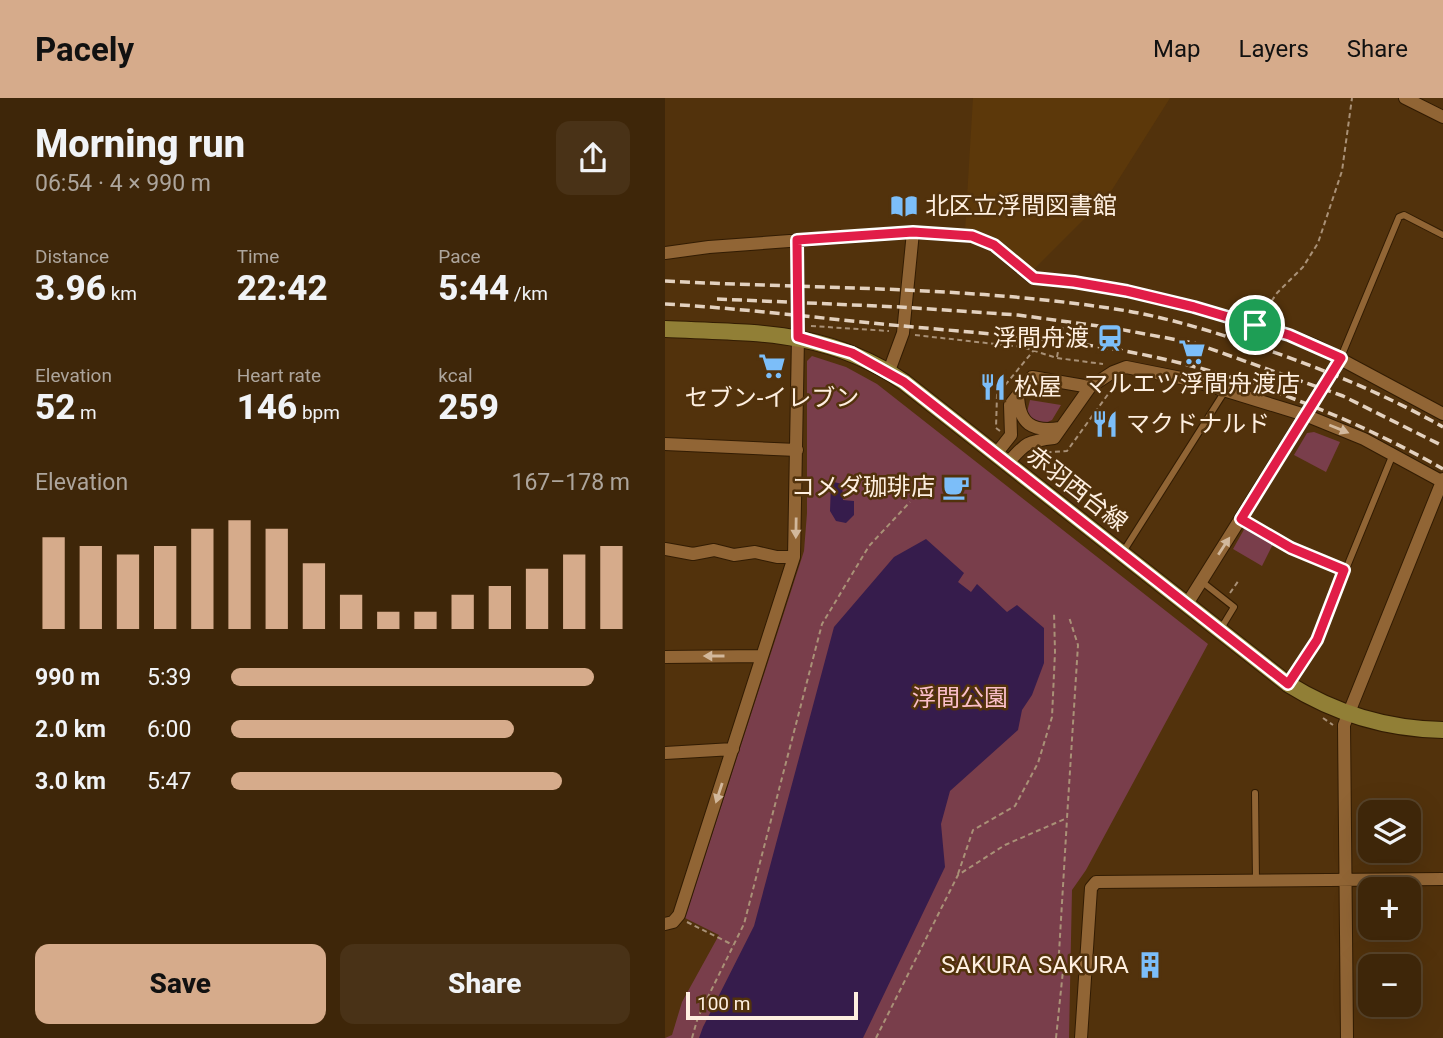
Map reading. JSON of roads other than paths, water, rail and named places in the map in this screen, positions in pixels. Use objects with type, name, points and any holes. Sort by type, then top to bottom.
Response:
[{"type":"main road","name":"赤羽西台線","points":[[665,329],[800,331],[889,372],[1288,684],[1316,701],[1347,713],[1402,728],[1443,730]]},
{"type":"street","points":[[1405,98],[1443,117]]},
{"type":"street","points":[[889,372],[903,333],[913,232]]},
{"type":"street","points":[[665,253],[709,247],[913,232],[972,236],[994,245],[1034,278],[1127,291],[1289,335],[1341,358],[1443,414]]},
{"type":"street","points":[[665,924],[673,922],[677,917],[794,557],[800,331],[797,240]]},
{"type":"street","points":[[1187,604],[1341,358]]},
{"type":"street","points":[[1002,458],[1035,440],[1054,438],[1090,387],[1126,367],[1191,380],[1305,415],[1364,439],[1443,481],[1344,725],[1347,1038]]},
{"type":"street","points":[[1002,458],[1011,435],[1010,405],[1032,377],[1090,387]]},
{"type":"street","points":[[1018,395],[1019,406],[1026,422],[1039,429],[1060,428]]},
{"type":"street","points":[[665,444],[797,450]]},
{"type":"street","points":[[665,549],[693,554],[714,550],[734,555],[755,552],[776,557],[794,557]]},
{"type":"street","points":[[665,657],[762,656]]},
{"type":"street","points":[[665,753],[733,749]]},
{"type":"street","points":[[1081,1038],[1092,884],[1096,882],[1443,879]]},
{"type":"lane","points":[[1341,358],[1399,217],[1403,215],[1443,235]]},
{"type":"lane","points":[[1122,554],[1225,391]]},
{"type":"lane","points":[[1288,684],[1317,640],[1393,454]]},
{"type":"lane","points":[[1241,519],[1291,548],[1344,570]]},
{"type":"lane","points":[[1201,581],[1234,607],[1220,630]]},
{"type":"lane","points":[[1255,793],[1256,881]]},
{"type":"railway","points":[[665,281],[947,292],[1133,312],[1202,329],[1302,362],[1374,392],[1443,427]]},
{"type":"railway","points":[[717,299],[1018,315],[1194,343],[1343,396],[1443,446]]},
{"type":"railway","points":[[665,304],[1074,343],[1151,356],[1220,374],[1286,396],[1383,437],[1443,469]]},
{"type":"place","name":"北区立浮間図書館","points":[[904,206]]},
{"type":"place","name":"浮間舟渡","points":[[1110,338]]},
{"type":"place","name":"マルエツ浮間舟渡店","points":[[1192,352]]},
{"type":"place","name":"セブン-イレブン","points":[[772,366]]},
{"type":"place","name":"松屋","points":[[993,387]]},
{"type":"place","name":"マクドナルド","points":[[1105,424]]},
{"type":"place","name":"コメダ珈琲店","points":[[956,487]]},
{"type":"place","name":"SAKURA SAKURA","points":[[1150,965]]},
{"type":"park label","name":"浮間公園","points":[[960,698]]}]
